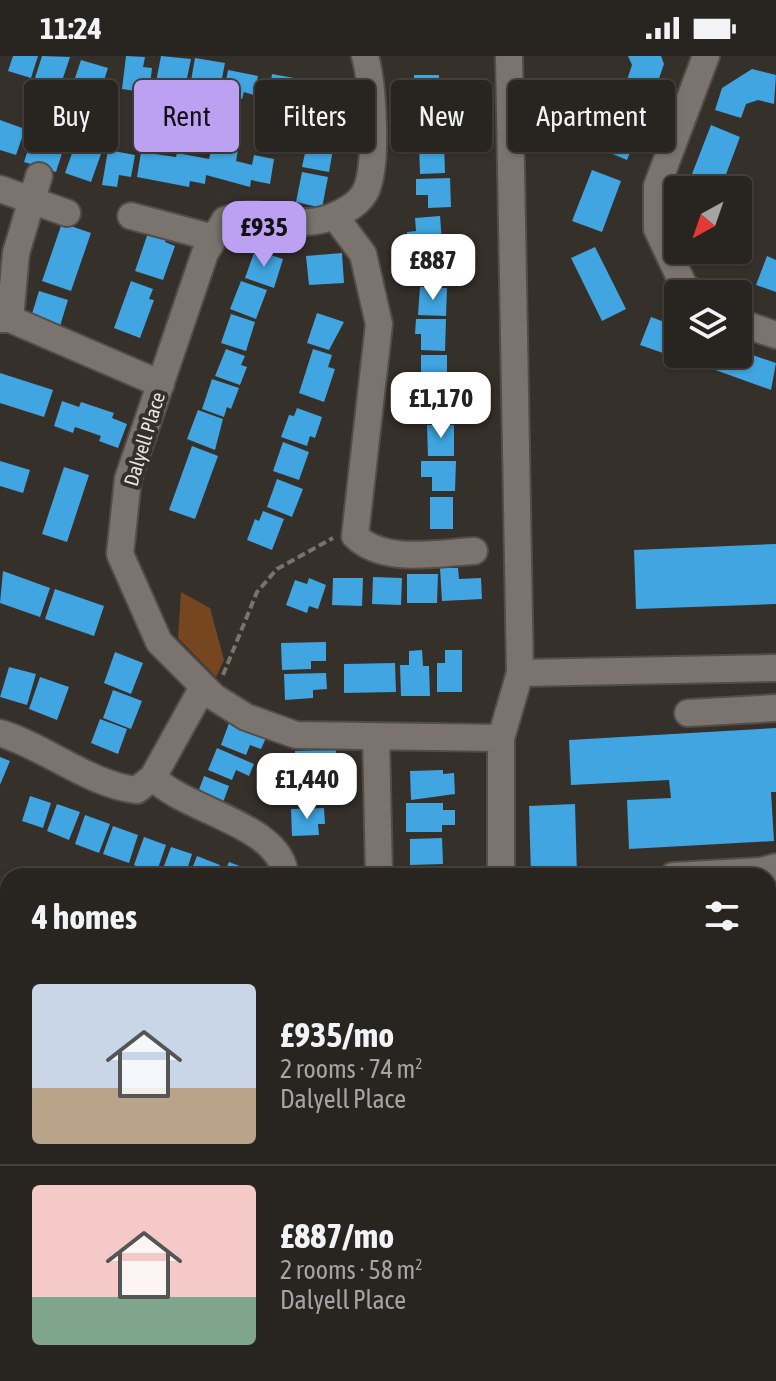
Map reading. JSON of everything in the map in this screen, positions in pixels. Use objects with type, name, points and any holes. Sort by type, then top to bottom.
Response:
[{"type":"street","points":[[365,56],[372,158],[368,188],[336,218],[363,254],[379,324],[355,531],[362,543],[395,554],[474,551]]},
{"type":"street","points":[[501,868],[501,738],[520,673],[509,56]]},
{"type":"street","points":[[681,280],[657,229],[657,186],[706,56]]},
{"type":"street","points":[[35,188],[16,253],[5,319],[161,384]]},
{"type":"street","points":[[0,189],[35,188],[67,213]]},
{"type":"street","name":"Dalyell Place","points":[[336,218],[302,222],[251,212],[225,220],[205,253],[128,479],[120,554],[159,642],[209,692],[246,717],[296,735],[501,738]]},
{"type":"street","points":[[131,216],[214,238]]},
{"type":"street","points":[[752,327],[776,335]]},
{"type":"street","points":[[520,673],[776,668]]},
{"type":"street","points":[[0,733],[26,741],[119,788],[137,790],[153,777],[209,692]]},
{"type":"street","points":[[688,713],[776,708]]},
{"type":"street","points":[[376,737],[379,868]]},
{"type":"street","points":[[153,777],[166,792],[249,828],[270,846],[284,868]]},
{"type":"path","points":[[209,692],[257,592],[267,580],[277,569],[355,531]]},
{"type":"shaded area","points":[[181,592],[210,608],[224,660],[216,677],[178,638]]},
{"type":"building","points":[[13,56],[38,56],[31,78],[8,71]]},
{"type":"building","points":[[42,56],[70,57],[62,80],[35,78]]},
{"type":"building","points":[[126,56],[145,57],[143,67],[152,68],[151,80],[134,80],[134,91],[122,89]]},
{"type":"building","points":[[161,56],[191,59],[187,80],[156,80]]},
{"type":"building","points":[[628,56],[661,56],[664,64],[658,80],[627,80],[632,65]]},
{"type":"building","points":[[195,58],[225,63],[222,80],[191,80]]},
{"type":"building","points":[[81,60],[108,68],[104,80],[74,80]]},
{"type":"building","points":[[752,69],[776,75],[774,104],[758,100],[746,104],[741,118],[715,110],[722,88]]},
{"type":"building","points":[[228,70],[258,76],[254,95],[244,92],[242,99],[239,98],[239,80],[226,80]]},
{"type":"building","points":[[272,74],[305,80],[271,80]]},
{"type":"building","points":[[414,75],[439,75],[439,80],[414,80]]},
{"type":"building","points":[[0,120],[24,129],[16,155],[0,150]]},
{"type":"building","points":[[711,125],[740,137],[725,176],[692,174]]},
{"type":"building","points":[[27,152],[62,152],[56,172],[24,162]]},
{"type":"building","points":[[72,152],[101,154],[91,182],[65,173]]},
{"type":"building","points":[[108,152],[135,155],[131,177],[119,175],[117,187],[102,185]]},
{"type":"building","points":[[141,152],[176,157],[177,153],[209,159],[211,152],[238,152],[236,161],[252,165],[254,155],[274,159],[270,184],[251,180],[250,187],[206,175],[205,184],[190,181],[189,187],[137,177]]},
{"type":"building","points":[[305,152],[333,152],[329,172],[302,167]]},
{"type":"building","points":[[419,152],[444,152],[445,173],[420,174]]},
{"type":"building","points":[[608,152],[630,152],[627,160]]},
{"type":"building","points":[[592,170],[621,181],[602,232],[572,221]]},
{"type":"building","points":[[302,172],[328,177],[322,208],[296,202]]},
{"type":"building","points":[[450,178],[451,207],[428,208],[428,195],[416,195],[416,179]]},
{"type":"building","points":[[440,216],[442,243],[408,246],[407,232],[416,231],[415,218]]},
{"type":"building","points":[[62,223],[91,233],[71,291],[42,281]]},
{"type":"building","points":[[150,227],[168,233],[165,242],[175,246],[163,280],[135,271]]},
{"type":"building","points":[[595,247],[626,309],[602,321],[571,258]]},
{"type":"building","points":[[410,249],[441,249],[441,280],[416,280],[416,263],[410,263]]},
{"type":"building","points":[[255,250],[283,259],[274,288],[245,278]]},
{"type":"building","points":[[342,253],[344,283],[309,285],[306,256]]},
{"type":"building","points":[[767,256],[776,260],[776,292],[756,285]]},
{"type":"building","points":[[131,281],[153,289],[149,299],[154,300],[140,338],[114,328]]},
{"type":"building","points":[[241,281],[267,290],[256,319],[230,309]]},
{"type":"building","points":[[420,287],[447,288],[446,316],[418,315]]},
{"type":"building","points":[[39,291],[68,300],[60,326],[31,317]]},
{"type":"building","points":[[317,313],[344,322],[329,350],[307,343]]},
{"type":"building","points":[[231,314],[255,322],[246,351],[221,343]]},
{"type":"building","points":[[651,317],[664,322],[664,353],[640,345]]},
{"type":"building","points":[[416,319],[446,319],[445,351],[421,350],[421,334],[415,334]]},
{"type":"building","points":[[226,349],[245,356],[241,365],[247,367],[240,385],[215,376]]},
{"type":"building","points":[[313,349],[332,355],[328,367],[335,369],[324,402],[299,393]]},
{"type":"building","points":[[421,355],[447,355],[447,383],[421,383]]},
{"type":"building","points":[[752,355],[776,363],[771,390],[710,368],[752,368]]},
{"type":"building","points":[[0,373],[53,390],[44,417],[0,403]]},
{"type":"building","points":[[212,379],[239,388],[231,409],[227,407],[224,417],[202,409]]},
{"type":"building","points":[[452,390],[453,418],[427,420],[426,392]]},
{"type":"building","points":[[62,401],[79,407],[81,402],[114,413],[112,418],[127,424],[118,448],[99,441],[101,436],[75,427],[73,433],[54,426]]},
{"type":"building","points":[[297,408],[322,417],[315,438],[310,436],[307,446],[281,437],[289,415],[294,416]]},
{"type":"building","points":[[198,410],[223,419],[215,450],[187,439]]},
{"type":"building","points":[[427,425],[454,425],[454,456],[428,456]]},
{"type":"building","points":[[283,442],[309,452],[299,480],[273,471]]},
{"type":"building","points":[[192,446],[218,456],[195,519],[169,510]]},
{"type":"building","points":[[0,461],[30,470],[23,493],[0,486]]},
{"type":"building","points":[[421,461],[456,461],[455,491],[432,491],[432,477],[421,477]]},
{"type":"building","points":[[64,467],[89,475],[67,542],[42,534]]},
{"type":"building","points":[[277,479],[303,489],[292,517],[267,507]]},
{"type":"building","points":[[430,497],[453,497],[453,529],[430,529]]},
{"type":"building","points":[[263,511],[284,519],[272,550],[247,540],[255,519],[259,521]]},
{"type":"building","points":[[776,544],[776,604],[636,609],[634,550]]},
{"type":"building","points":[[440,568],[458,568],[459,579],[481,578],[482,599],[442,601]]},
{"type":"building","points":[[3,571],[50,588],[40,617],[0,603]]},
{"type":"building","points":[[407,574],[438,574],[437,603],[407,603]]},
{"type":"building","points":[[373,577],[402,578],[401,605],[372,604]]},
{"type":"building","points":[[309,578],[326,585],[318,609],[309,606],[307,613],[286,605],[295,580],[307,584]]},
{"type":"building","points":[[333,578],[363,578],[362,606],[332,605]]},
{"type":"building","points":[[55,589],[104,606],[94,636],[45,619]]},
{"type":"building","points":[[326,642],[326,661],[311,661],[311,669],[282,670],[281,643]]},
{"type":"building","points":[[422,650],[423,666],[429,666],[430,696],[401,696],[400,665],[409,665],[409,651]]},
{"type":"building","points":[[445,650],[462,650],[462,692],[437,692],[437,663],[445,663]]},
{"type":"building","points":[[115,652],[143,663],[131,694],[104,683]]},
{"type":"building","points":[[395,663],[396,692],[344,693],[344,664]]},
{"type":"building","points":[[9,667],[36,674],[27,705],[0,697]]},
{"type":"building","points":[[326,673],[327,689],[313,690],[313,698],[285,700],[284,674]]},
{"type":"building","points":[[40,677],[69,687],[57,720],[29,709]]},
{"type":"building","points":[[113,690],[142,701],[131,729],[103,718]]},
{"type":"building","points":[[100,719],[127,729],[118,754],[91,743]]},
{"type":"building","points":[[229,723],[266,738],[261,749],[250,745],[246,755],[221,745]]},
{"type":"building","points":[[776,728],[776,792],[771,792],[774,841],[629,849],[627,800],[671,798],[669,780],[571,785],[569,740]]},
{"type":"building","points":[[217,748],[254,764],[249,776],[236,770],[232,780],[208,770]]},
{"type":"building","points":[[336,750],[336,769],[312,769],[312,764],[295,765],[295,751]]},
{"type":"building","points":[[0,757],[10,761],[0,785]]},
{"type":"building","points":[[443,770],[443,774],[454,773],[455,794],[411,800],[410,771]]},
{"type":"building","points":[[310,774],[338,774],[338,785],[343,784],[343,803],[311,804]]},
{"type":"building","points":[[204,776],[229,786],[221,808],[196,798]]},
{"type":"building","points":[[30,796],[51,803],[43,828],[22,821]]},
{"type":"building","points":[[406,803],[443,803],[443,810],[455,810],[455,825],[442,825],[442,832],[406,832]]},
{"type":"building","points":[[57,804],[80,812],[69,840],[47,831]]},
{"type":"building","points":[[575,804],[577,868],[531,868],[529,806]]},
{"type":"building","points":[[324,808],[325,824],[318,824],[319,835],[292,836],[291,809]]},
{"type":"building","points":[[85,815],[110,824],[99,853],[75,844]]},
{"type":"building","points":[[113,826],[138,835],[129,863],[103,854]]},
{"type":"building","points":[[144,837],[166,845],[158,868],[134,865]]},
{"type":"building","points":[[442,838],[443,864],[410,865],[410,839]]},
{"type":"building","points":[[171,847],[192,854],[188,868],[163,868]]},
{"type":"building","points":[[197,856],[220,865],[219,868],[192,868]]},
{"type":"building","points":[[229,862],[245,868],[226,868]]}]
